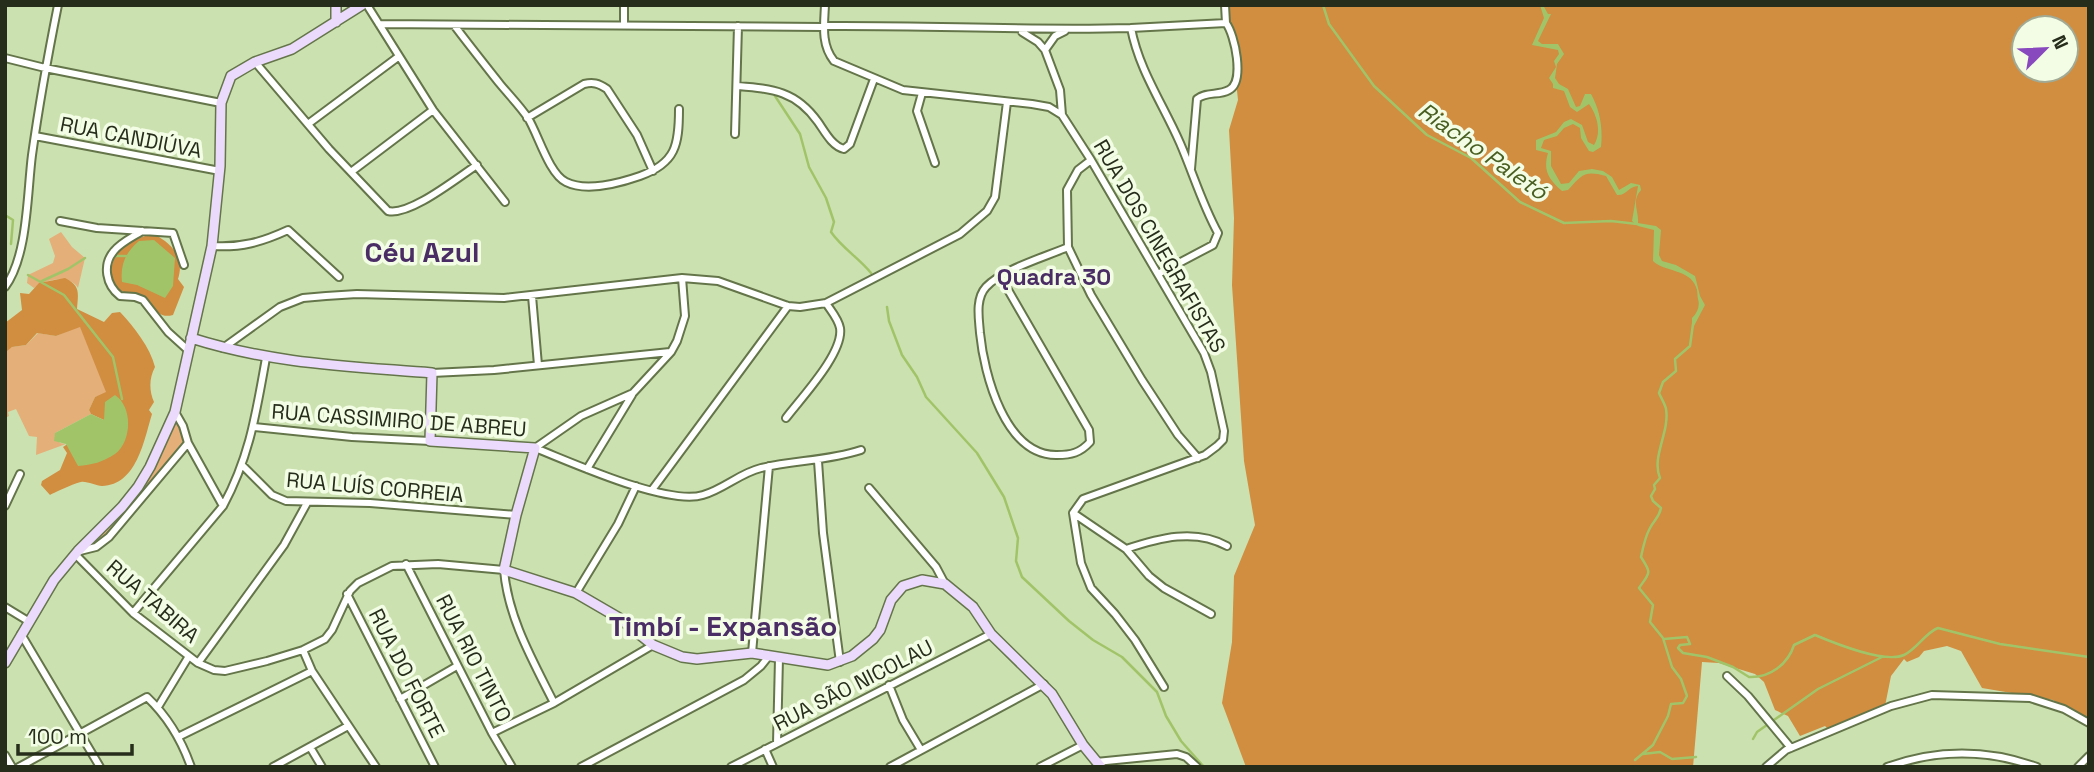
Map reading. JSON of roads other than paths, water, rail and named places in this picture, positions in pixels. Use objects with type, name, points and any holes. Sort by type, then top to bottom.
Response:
[{"type":"street","points":[[5,287],[21,253],[45,68],[58,5]]},
{"type":"street","points":[[335,22],[336,5]]},
{"type":"street","points":[[5,663],[48,589],[77,552],[138,487],[175,412],[182,392],[212,246],[220,171],[221,103],[230,76],[255,62],[292,49],[362,5]]},
{"type":"street","points":[[367,5],[433,110],[505,202]]},
{"type":"street","points":[[624,5],[624,25]]},
{"type":"street","points":[[825,5],[823,27],[829,54],[834,61],[896,88],[1049,107],[1062,115]]},
{"type":"street","points":[[1191,171],[1197,99],[1204,94],[1227,91],[1234,86],[1238,76],[1234,37],[1226,23],[1225,5]]},
{"type":"street","points":[[380,24],[986,27],[1067,30],[1226,23]]},
{"type":"street","points":[[454,24],[527,118],[555,172],[568,183],[578,186],[602,184],[637,177],[665,164],[679,136],[679,109]]},
{"type":"street","points":[[735,134],[738,26]]},
{"type":"street","points":[[1131,28],[1142,66],[1170,122],[1218,237],[1209,247],[1158,274]]},
{"type":"street","points":[[1017,30],[1029,35],[1045,51],[1055,36],[1067,30]]},
{"type":"street","name":"RUA DOS CINEGRAFISTAS","points":[[1045,51],[1060,90],[1062,115],[1204,353],[1224,430],[1223,440],[1198,458]]},
{"type":"street","points":[[308,124],[398,57]]},
{"type":"street","points":[[5,58],[221,103]]},
{"type":"street","points":[[255,62],[388,211],[396,213],[409,208],[477,165]]},
{"type":"street","points":[[738,86],[785,92],[802,104],[835,144],[844,149],[850,144],[874,79]]},
{"type":"street","points":[[527,118],[584,84],[593,82],[607,89],[636,135],[653,171]]},
{"type":"street","points":[[922,93],[917,111],[934,163]]},
{"type":"street","points":[[223,348],[280,307],[303,298],[357,294],[481,299],[531,296],[682,278],[718,281],[788,306],[826,303],[960,234],[988,211],[995,197],[1007,102]]},
{"type":"street","points":[[351,172],[433,110]]},
{"type":"street","name":"RUA CANDIÚVA","points":[[35,136],[220,171]]},
{"type":"street","points":[[1091,160],[1078,170],[1068,190],[1068,247],[1091,295],[1147,388],[1178,435],[1198,458],[1083,499],[1073,513],[1081,563],[1091,589],[1122,623],[1164,687]]},
{"type":"street","points":[[60,221],[97,228],[173,233],[184,265]]},
{"type":"street","points":[[212,246],[242,246],[261,242],[288,230],[339,277]]},
{"type":"street","points":[[142,231],[113,252],[107,273],[108,283],[120,296],[143,300],[168,332],[189,351]]},
{"type":"street","points":[[1000,276],[1089,430],[1090,442],[1078,452],[1051,456],[1037,452],[1023,442],[996,402],[984,360],[978,314],[985,288],[1000,276],[1068,247]]},
{"type":"street","points":[[587,469],[633,393],[671,352],[677,341],[685,316],[682,278]]},
{"type":"street","points":[[531,296],[538,365]]},
{"type":"street","points":[[786,418],[822,370],[839,341],[841,330],[838,320],[826,303]]},
{"type":"street","points":[[652,490],[788,306]]},
{"type":"street","points":[[191,338],[266,358],[432,373],[471,372],[671,352]]},
{"type":"street","points":[[133,613],[223,506],[243,466],[254,427],[266,358]]},
{"type":"street","points":[[430,441],[432,373]]},
{"type":"street","points":[[554,703],[506,595],[504,570],[516,515],[535,448],[581,416],[633,393]]},
{"type":"street","points":[[175,412],[188,443],[223,506]]},
{"type":"street","name":"RUA CASSIMIRO DE ABREU","points":[[254,427],[352,437],[535,448],[636,486],[672,495],[702,496],[746,473],[769,466],[818,461],[861,450]]},
{"type":"street","points":[[77,552],[96,547],[109,537],[188,443]]},
{"type":"street","points":[[818,461],[840,662]]},
{"type":"street","name":"RUA LUÍS CORREIA","points":[[243,466],[272,495],[286,501],[370,503],[516,515]]},
{"type":"street","points":[[752,653],[769,466]]},
{"type":"street","points":[[5,506],[20,474]]},
{"type":"street","points":[[576,593],[618,524],[636,486]]},
{"type":"street","points":[[869,488],[936,567],[945,584],[974,607],[991,634],[1044,684],[1098,764],[1177,754],[1186,757],[1197,767]]},
{"type":"street","points":[[198,663],[284,545],[307,503]]},
{"type":"street","points":[[1073,513],[1126,549],[1149,576],[1164,588],[1211,614]]},
{"type":"street","points":[[1126,549],[1150,541],[1198,535],[1227,546]]},
{"type":"street","name":"RUA TABIRA","points":[[77,552],[133,613],[198,663],[214,670],[240,669],[303,650],[329,635],[347,594]]},
{"type":"street","points":[[347,594],[358,583],[392,566],[406,564],[504,570],[576,593],[619,618],[653,645],[682,657],[697,659],[752,653],[828,665],[840,662],[865,648],[880,630],[891,600],[903,586],[922,580],[945,584]]},
{"type":"street","name":"RUA RIO TINTO","points":[[406,564],[512,767]]},
{"type":"street","name":"RUA DO FORTE","points":[[347,594],[435,767]]},
{"type":"street","points":[[5,607],[29,621]]},
{"type":"street","points":[[21,634],[100,767]]},
{"type":"street","name":"RUA SÃO NICOLAU","points":[[731,767],[991,634]]},
{"type":"street","points":[[492,733],[554,703],[653,645]]},
{"type":"street","points":[[303,650],[312,671],[376,767]]},
{"type":"street","points":[[158,707],[189,656]]},
{"type":"street","points":[[774,657],[777,743]]},
{"type":"street","points":[[581,767],[744,680],[774,657]]},
{"type":"street","points":[[400,699],[457,666]]},
{"type":"street","points":[[178,737],[312,671]]},
{"type":"street","points":[[1727,676],[1791,748]]},
{"type":"street","points":[[890,767],[1044,684]]},
{"type":"street","points":[[889,685],[903,720],[921,750]]},
{"type":"street","points":[[1766,767],[1780,753],[1791,748],[1891,706],[1932,695],[2030,698],[2064,709],[2089,723]]},
{"type":"street","points":[[19,767],[147,697],[158,707],[178,737],[190,764],[181,767]]},
{"type":"street","points":[[272,767],[348,726]]},
{"type":"street","points":[[1040,767],[1083,745]]},
{"type":"street","points":[[310,747],[322,767]]},
{"type":"street","points":[[765,749],[773,767]]},
{"type":"street","points":[[1887,767],[1934,754],[1956,752],[2009,758],[2037,767]]},
{"type":"street","points":[[5,755],[12,767]]},
{"type":"street","points":[[2078,767],[2089,756]]},
{"type":"waterway","name":"Riacho Paletó","points":[[1323,5],[1329,24],[1374,86],[1427,135],[1471,158],[1520,202],[1564,223],[1611,221],[1637,224]]},
{"type":"waterway","points":[[775,96],[800,134],[809,167],[826,198],[834,222],[831,232],[871,273]]},
{"type":"waterway","points":[[5,215],[13,220],[11,244]]},
{"type":"waterway","points":[[114,256],[126,256]]},
{"type":"waterway","points":[[42,281],[85,258]]},
{"type":"waterway","points":[[28,275],[64,295],[113,357],[122,399]]},
{"type":"waterway","points":[[887,307],[889,321],[902,355],[917,377],[926,397],[977,453],[1004,497],[1018,538],[1016,561],[1022,577],[1069,621],[1093,640],[1122,657],[1157,692],[1166,716],[1181,741],[1204,767]]},
{"type":"waterway","points":[[1635,760],[1653,745],[1671,704],[1683,703],[1687,696],[1681,679],[1672,667],[1663,638],[1650,622],[1653,605],[1639,588],[1648,573],[1641,557],[1644,542],[1661,508],[1651,496],[1654,485],[1660,478],[1659,453],[1667,418],[1659,393],[1663,382],[1676,371],[1675,359],[1690,346],[1693,324]]},
{"type":"waterway","points":[[1664,639],[1687,637],[1690,644],[1680,645],[1678,648],[1683,653],[1707,657],[1733,667],[1749,677],[1771,672],[1783,664],[1794,645],[1815,635],[1872,655],[1895,657],[1909,652],[1938,628],[2000,644],[2089,657]]},
{"type":"waterway","points":[[1753,739],[1757,732],[1818,689],[1882,657]]},
{"type":"waterway","points":[[1643,754],[1660,752],[1672,759],[1696,757]]},
{"type":"district","name":"Céu Azul","points":[[422,252]]},
{"type":"district","name":"Quadra 30","points":[[1054,277]]},
{"type":"district","name":"Timbí - Expansão","points":[[723,626]]}]
